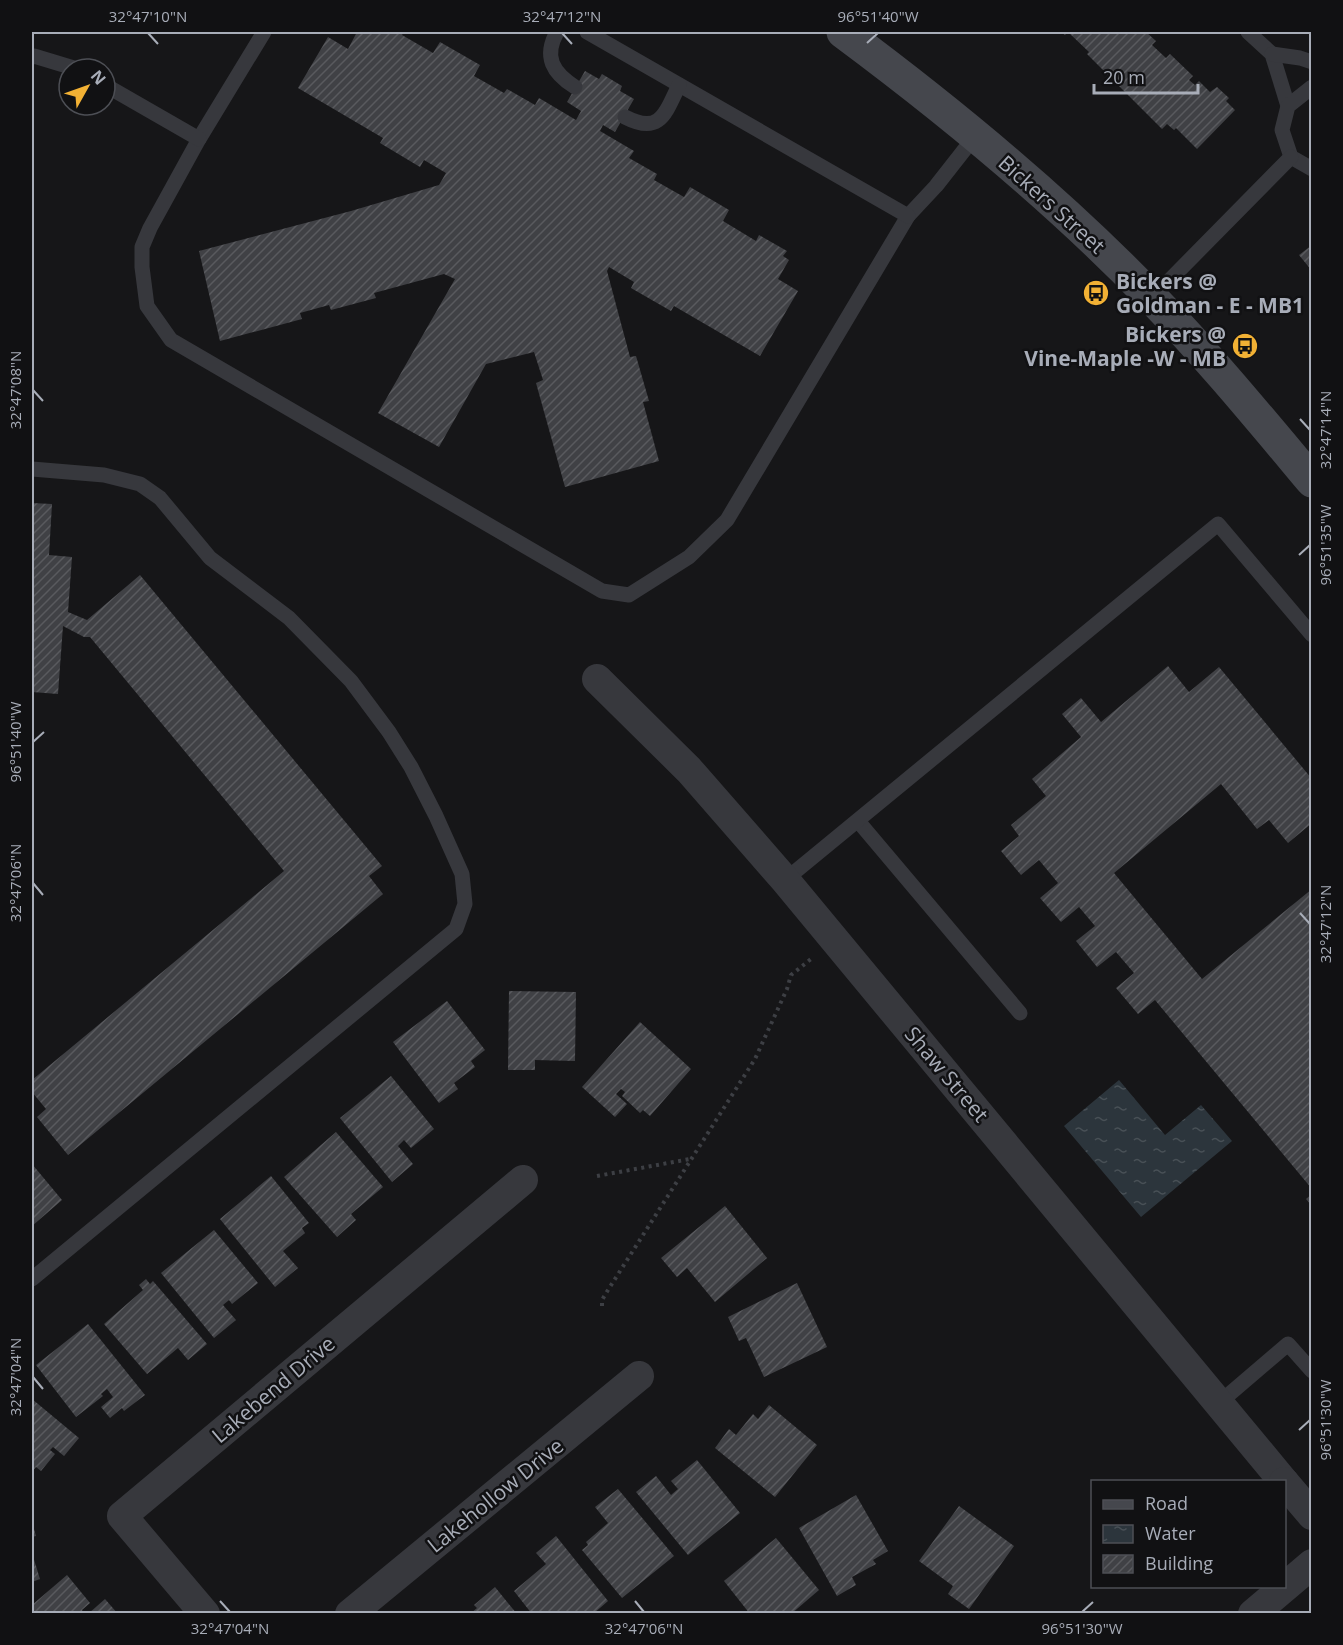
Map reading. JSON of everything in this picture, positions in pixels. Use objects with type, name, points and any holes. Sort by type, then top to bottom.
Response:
[{"type":"street","name":"Bickers Street","points":[[843,32],[976,135],[1066,214],[1152,298],[1222,374],[1311,481]]},
{"type":"street","name":"Shaw Street","points":[[597,679],[689,771],[785,880],[1282,1480]]},
{"type":"street","name":"Lakebend Drive","points":[[206,1614],[122,1516],[523,1180]]},
{"type":"street","name":"Lakehollow Drive","points":[[350,1614],[639,1376]]},
{"type":"street","name":"Shaw Street","points":[[1286,1484],[1311,1515]]},
{"type":"street","points":[[1286,1586],[1311,1564]]},
{"type":"street","points":[[1253,1614],[1283,1588]]},
{"type":"lane","points":[[264,32],[150,228],[142,247],[147,306],[171,340],[602,591],[628,595],[689,557],[727,520],[908,216],[936,186],[976,135]]},
{"type":"lane","points":[[557,32],[552,40],[551,57],[554,69],[576,87]]},
{"type":"lane","points":[[587,32],[908,216]]},
{"type":"lane","points":[[1248,32],[1272,54],[1288,106],[1282,130],[1291,156],[1311,169]]},
{"type":"lane","points":[[1272,54],[1311,62]]},
{"type":"lane","points":[[32,57],[57,63]]},
{"type":"lane","points":[[625,117],[637,123],[652,124],[662,117],[679,85]]},
{"type":"lane","points":[[1288,106],[1311,87]]},
{"type":"lane","points":[[117,92],[200,139]]},
{"type":"lane","points":[[1152,298],[1291,156]]},
{"type":"lane","points":[[32,469],[104,475],[140,484],[160,498],[210,558],[289,618],[351,681],[389,732],[411,767],[462,874],[465,904],[456,929],[32,1279]]},
{"type":"lane","points":[[785,880],[1218,524],[1311,635]]},
{"type":"lane","points":[[858,821],[1020,1013]]},
{"type":"lane","points":[[1219,1402],[1288,1344],[1311,1371]]},
{"type":"path","points":[[602,1306],[602,1300],[608,1290],[755,1059],[787,989],[791,975],[835,940]]},
{"type":"path","points":[[597,1176],[691,1159]]},
{"type":"water","points":[[1119,1080],[1165,1135],[1201,1105],[1232,1141],[1141,1217],[1064,1126]]},
{"type":"building","points":[[357,32],[404,32],[402,35],[433,53],[440,42],[480,65],[474,76],[504,93],[507,89],[535,105],[539,98],[576,120],[581,111],[567,102],[585,71],[599,79],[602,74],[622,86],[620,91],[634,99],[615,132],[603,125],[600,131],[634,151],[629,158],[657,174],[654,180],[684,197],[690,187],[729,210],[723,221],[756,241],[759,235],[787,251],[783,256],[789,260],[778,279],[798,291],[760,356],[674,306],[671,311],[631,288],[634,282],[609,267],[607,271],[630,357],[636,356],[649,401],[643,402],[659,461],[565,487],[536,383],[543,380],[534,352],[486,364],[439,447],[378,413],[455,279],[444,274],[374,293],[376,298],[331,310],[329,305],[300,313],[302,319],[220,341],[199,251],[439,185],[446,173],[424,160],[420,167],[380,143],[383,138],[298,88],[328,37],[348,49]]},
{"type":"building","points":[[1068,32],[1146,32],[1156,41],[1152,45],[1166,58],[1170,54],[1193,76],[1189,80],[1195,85],[1199,81],[1210,92],[1217,87],[1229,98],[1226,101],[1235,110],[1197,149],[1176,128],[1174,130],[1167,124],[1162,129]]},
{"type":"building","points":[[1312,245],[1312,271],[1299,255]]},
{"type":"building","points":[[32,503],[52,504],[49,555],[72,557],[68,612],[87,620],[140,575],[382,866],[369,876],[383,894],[68,1155],[37,1117],[46,1109],[32,1092],[32,1080],[284,871],[90,637],[84,637],[63,626],[58,694],[32,692]]},
{"type":"building","points":[[1168,666],[1189,692],[1219,667],[1312,779],[1312,823],[1288,843],[1269,820],[1257,829],[1221,784],[1114,873],[1202,979],[1312,889],[1312,1189],[1155,1000],[1138,1014],[1116,988],[1134,973],[1116,952],[1097,967],[1076,941],[1095,926],[1079,907],[1061,922],[1040,898],[1058,883],[1039,860],[1021,875],[1001,851],[1019,836],[1011,825],[1046,796],[1032,779],[1081,737],[1062,714],[1081,698],[1101,722]]},
{"type":"building","points":[[509,991],[576,992],[575,1061],[535,1060],[535,1070],[508,1070]]},
{"type":"building","points":[[447,1001],[485,1050],[471,1061],[475,1067],[454,1083],[458,1089],[439,1103],[393,1042]]},
{"type":"building","points":[[640,1022],[691,1069],[650,1116],[643,1110],[640,1113],[622,1096],[625,1092],[621,1089],[616,1094],[627,1104],[615,1117],[582,1087]]},
{"type":"building","points":[[391,1076],[434,1129],[411,1148],[404,1140],[398,1146],[413,1164],[392,1182],[340,1118]]},
{"type":"building","points":[[336,1132],[383,1187],[351,1214],[356,1220],[337,1237],[284,1177]]},
{"type":"building","points":[[32,1164],[62,1200],[32,1226]]},
{"type":"building","points":[[271,1176],[309,1223],[302,1228],[305,1233],[283,1251],[298,1268],[275,1287],[220,1219]]},
{"type":"building","points":[[1312,1194],[1312,1206],[1306,1199]]},
{"type":"building","points":[[725,1206],[767,1258],[715,1302],[687,1268],[677,1277],[661,1258]]},
{"type":"building","points":[[214,1230],[258,1283],[232,1304],[229,1300],[223,1305],[236,1320],[214,1338],[161,1273]]},
{"type":"building","points":[[146,1279],[150,1284],[153,1281],[207,1344],[188,1360],[178,1348],[147,1374],[104,1324],[143,1290],[139,1285]]},
{"type":"building","points":[[797,1283],[827,1347],[764,1377],[746,1338],[739,1341],[728,1317]]},
{"type":"building","points":[[88,1324],[145,1395],[124,1411],[122,1408],[110,1418],[101,1407],[113,1397],[107,1389],[101,1394],[103,1396],[76,1417],[36,1365]]},
{"type":"building","points":[[32,1399],[79,1438],[64,1456],[53,1447],[50,1450],[55,1454],[41,1471],[36,1467],[32,1472]]},
{"type":"building","points":[[769,1405],[817,1445],[775,1497],[715,1448],[729,1429],[736,1435],[753,1414],[758,1419]]},
{"type":"building","points":[[697,1460],[740,1513],[688,1555],[636,1492],[656,1476],[671,1495],[678,1489],[671,1481]]},
{"type":"building","points":[[618,1489],[674,1556],[622,1598],[582,1550],[588,1545],[586,1542],[608,1523],[595,1507]]},
{"type":"building","points":[[856,1495],[888,1551],[873,1560],[876,1564],[852,1577],[856,1585],[837,1596],[799,1528]]},
{"type":"building","points":[[959,1506],[1014,1546],[969,1609],[948,1594],[953,1586],[919,1561]]},
{"type":"building","points":[[32,1522],[36,1536],[32,1537]]},
{"type":"building","points":[[556,1536],[608,1601],[593,1614],[532,1614],[514,1591],[546,1564],[536,1553]]},
{"type":"building","points":[[776,1538],[819,1590],[791,1614],[750,1614],[724,1581]]},
{"type":"building","points":[[32,1553],[40,1579],[32,1582]]},
{"type":"building","points":[[67,1575],[90,1603],[82,1610],[84,1614],[32,1614],[32,1605]]},
{"type":"building","points":[[495,1587],[517,1614],[470,1614],[477,1608],[474,1605]]},
{"type":"building","points":[[105,1599],[118,1614],[88,1614]]},
{"type":"place","name":"Bickers @ Goldman - E - MB1","points":[[1096,293]]},
{"type":"place","name":"Bickers @ Vine-Maple -W - MB","points":[[1245,346]]}]
